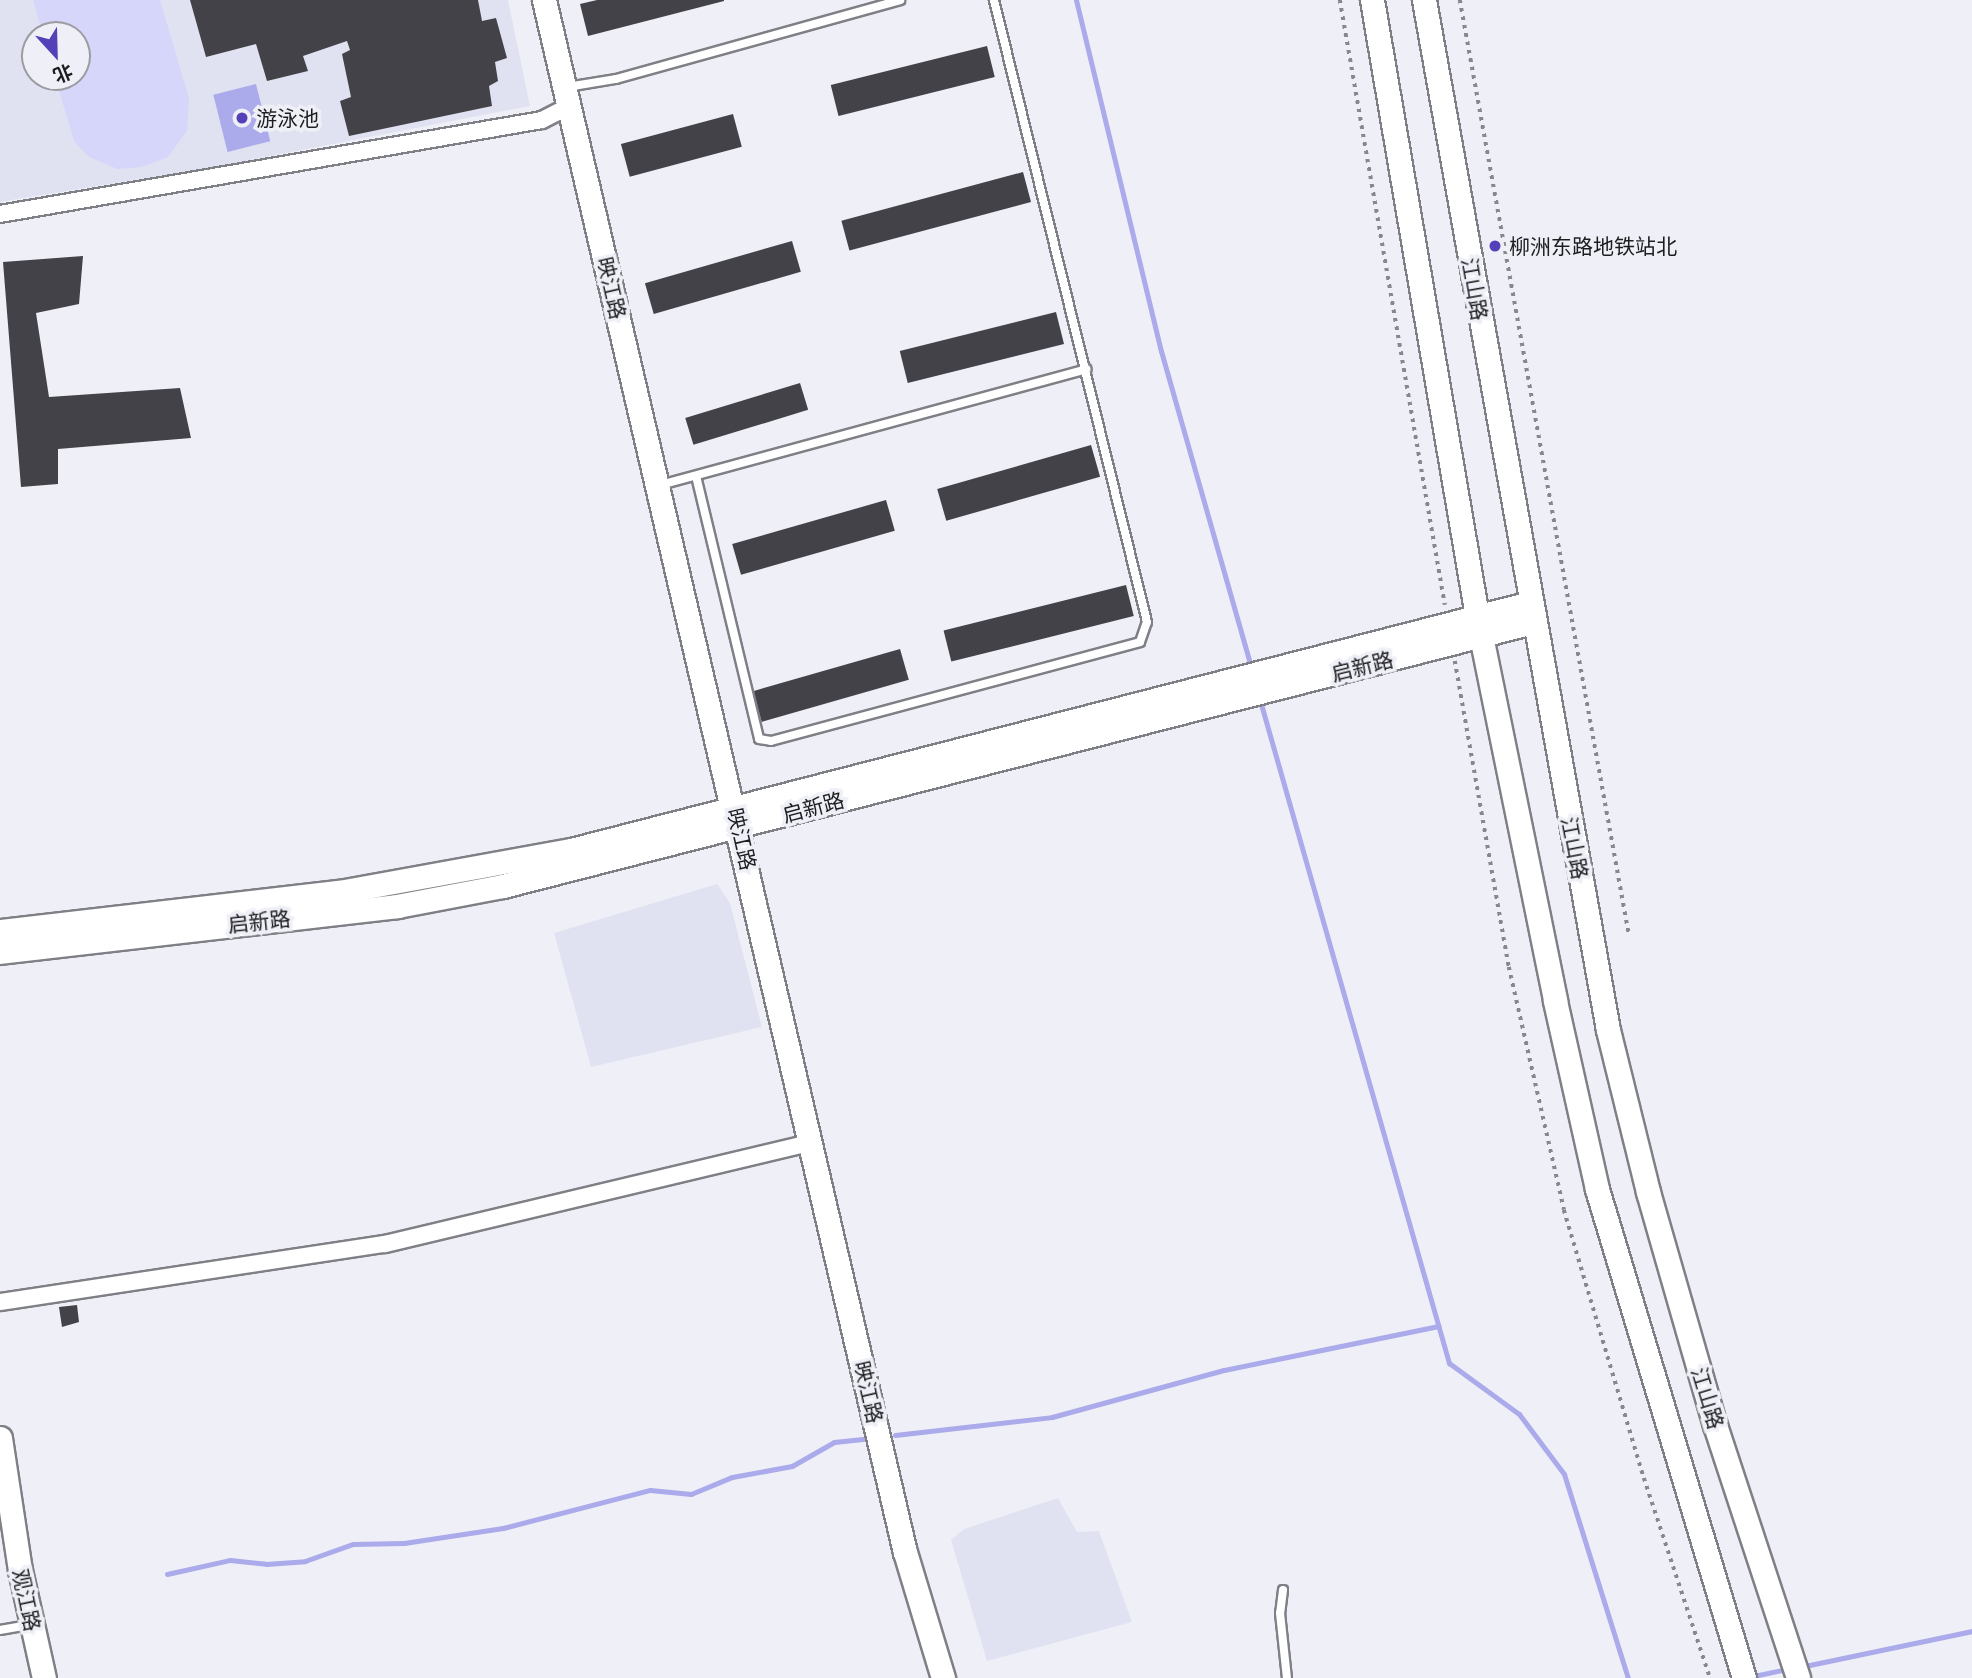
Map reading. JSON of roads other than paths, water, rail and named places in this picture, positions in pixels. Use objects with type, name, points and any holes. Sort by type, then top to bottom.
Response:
[{"type":"street","name":"映江路","points":[[544,0],[737,818],[905,1552],[943,1678]]},
{"type":"street","points":[[1372,0],[1479,626],[1597,1189],[1744,1678]]},
{"type":"street","name":"江山路","points":[[1424,0],[1531,612],[1608,1030],[1648,1192],[1715,1425],[1798,1678]]},
{"type":"street","points":[[0,214],[542,120],[567,97]]},
{"type":"street","name":"启新路","points":[[0,951],[432,900],[1531,612]]},
{"type":"street","name":"启新路","points":[[0,931],[430,878],[737,818]]},
{"type":"street","points":[[0,1302],[385,1244],[812,1142]]},
{"type":"street","name":"观江路","points":[[0,1438],[44,1678]]},
{"type":"lane","points":[[567,97],[616,79],[900,0]]},
{"type":"lane","points":[[696,475],[759,739],[771,741],[1110,653],[1140,642],[1147,622],[994,0]]},
{"type":"lane","points":[[658,486],[1086,369]]},
{"type":"lane","points":[[1283,1590],[1280,1613],[1287,1678]]},
{"type":"lane","points":[[0,1630],[32,1624]]},
{"type":"water","name":"游泳池","points":[[256,84],[270,141],[228,152],[213,95]]},
{"type":"waterway","points":[[1076,0],[1161,351],[1252,671]]},
{"type":"waterway","points":[[1259,697],[1449,1363],[1519,1414],[1564,1474],[1628,1678]]},
{"type":"waterway","points":[[895,1435],[1052,1417],[1224,1370],[1439,1326]]},
{"type":"waterway","points":[[167,1574],[230,1560],[266,1564],[305,1561],[353,1544],[404,1543],[503,1528],[650,1490],[691,1494],[732,1477],[792,1466],[834,1442],[863,1439]]},
{"type":"waterway","points":[[1800,1667],[1972,1631]]},
{"type":"waterway","points":[[1749,1677],[1787,1669]]},
{"type":"place","name":"游泳池","points":[[242,118]]},
{"type":"place","name":"柳洲东路地铁站北","points":[[1495,246]]}]
